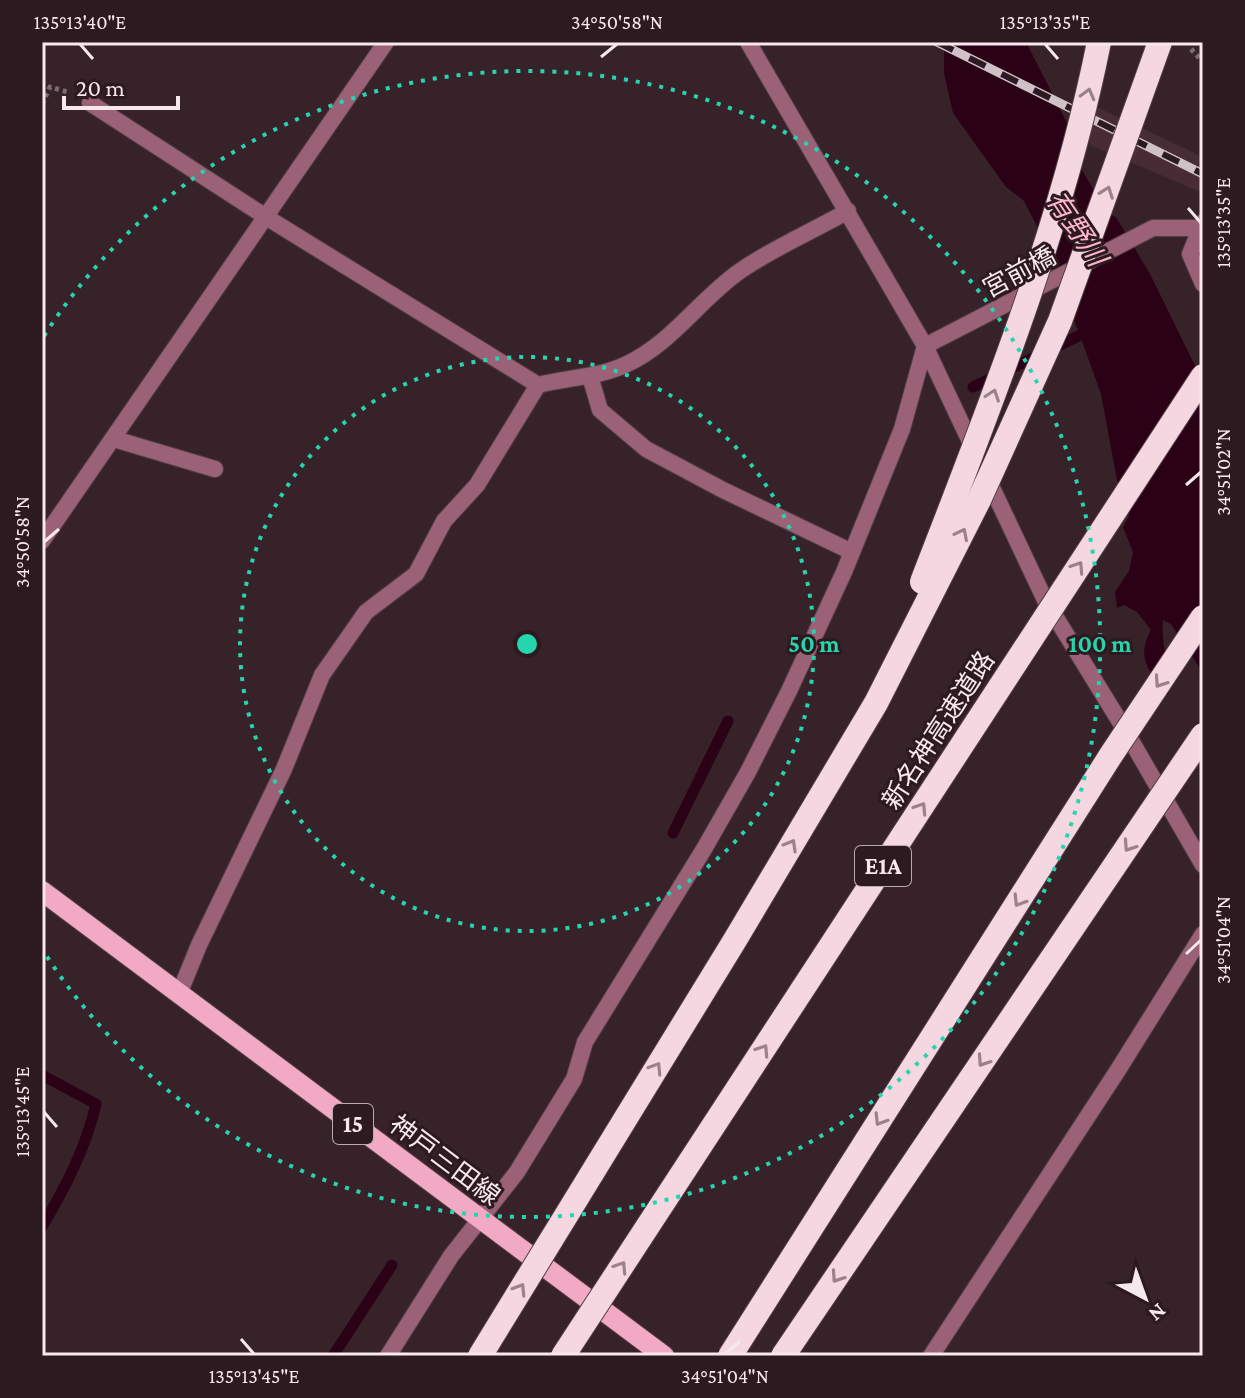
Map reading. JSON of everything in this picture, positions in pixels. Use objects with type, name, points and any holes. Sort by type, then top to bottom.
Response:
[{"type":"highway","points":[[876,703],[986,417],[1042,256],[1091,85],[1099,42]]},
{"type":"highway","points":[[480,1356],[876,703],[979,500],[1060,321],[1160,42]]},
{"type":"highway","name":"新名神高速道路","points":[[563,1356],[1203,376]]},
{"type":"highway","points":[[730,1356],[1111,755],[1203,617]]},
{"type":"highway","points":[[783,1356],[1203,735]]},
{"type":"main road","name":"神戸三田線","points":[[42,891],[664,1356]]},
{"type":"street","points":[[42,541],[386,42]]},
{"type":"street","points":[[748,42],[925,346],[1045,600],[1203,865]]},
{"type":"street","points":[[90,103],[266,217],[538,385],[603,375],[631,362],[666,338],[741,270],[848,211]]},
{"type":"street","points":[[1202,225],[1190,254],[1203,284]]},
{"type":"street","name":"宮前橋","points":[[925,346],[1153,228],[1202,225]]},
{"type":"street","points":[[388,1356],[451,1256],[517,1172],[574,1079],[585,1042],[748,772],[789,691],[852,552],[902,429],[925,346]]},
{"type":"street","points":[[590,376],[600,410],[646,449],[852,552]]},
{"type":"street","points":[[179,994],[199,945],[284,769],[322,675],[366,612],[416,574],[444,521],[477,485],[538,385]]},
{"type":"street","points":[[114,439],[215,469]]},
{"type":"street","points":[[931,1356],[1203,934]]},
{"type":"path","points":[[1185,42],[1203,62]]},
{"type":"shaded area","points":[[1084,101],[1203,157],[1203,193],[1090,145]]},
{"type":"water","name":"有野川","points":[[944,42],[1026,42],[1070,129],[1065,141],[1107,213],[1116,217],[1150,274],[1203,382],[1203,715],[1199,667],[1171,624],[1163,620],[1168,695],[1147,665],[1144,649],[1151,630],[1137,612],[1124,605],[1117,608],[1115,592],[1129,571],[1133,552],[1123,527],[1129,516],[1128,503],[1117,480],[1101,394],[1041,234],[1024,201],[1006,187],[953,113],[944,73]]},
{"type":"waterway","points":[[973,387],[1091,330]]},
{"type":"waterway","points":[[673,833],[728,721]]},
{"type":"waterway","points":[[42,1075],[96,1104],[74,1167],[42,1227]]},
{"type":"waterway","points":[[333,1356],[392,1265]]},
{"type":"railway","points":[[937,42],[1203,174]]}]
